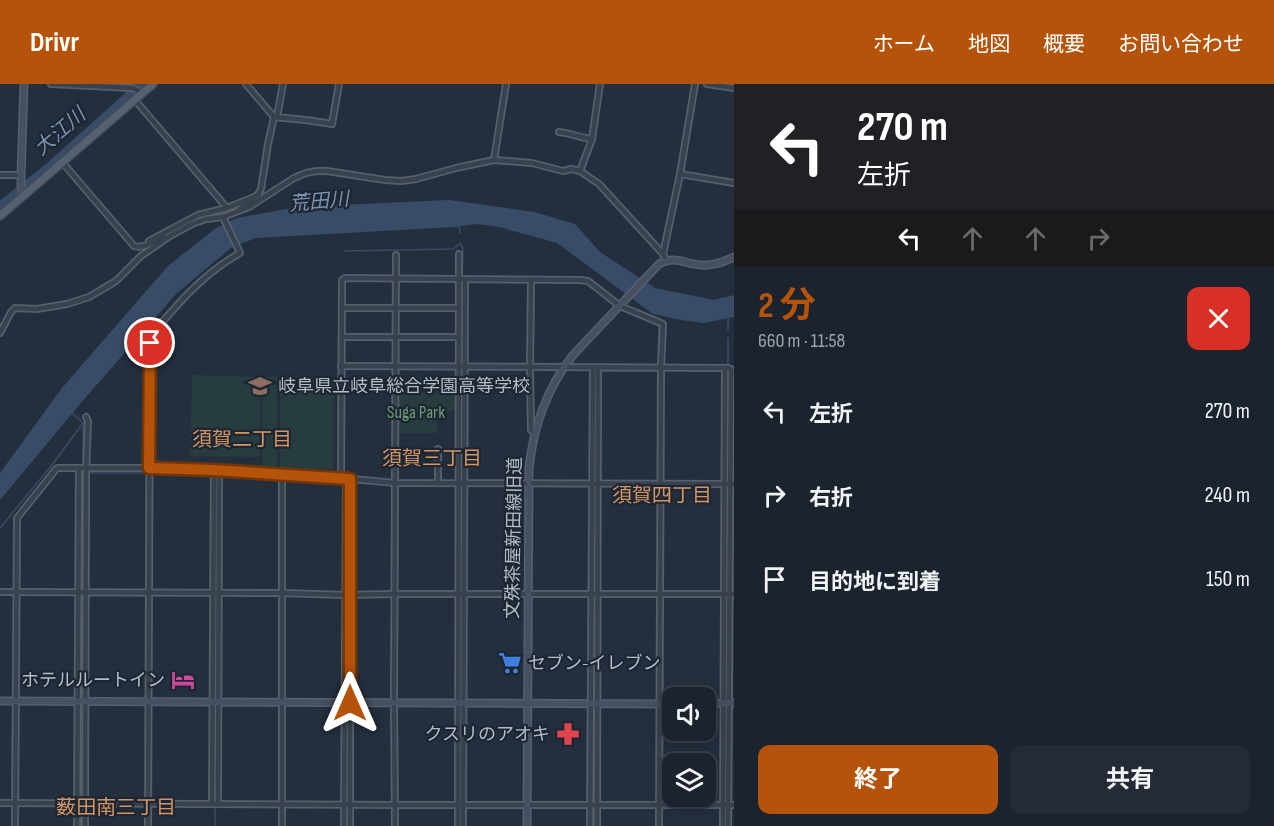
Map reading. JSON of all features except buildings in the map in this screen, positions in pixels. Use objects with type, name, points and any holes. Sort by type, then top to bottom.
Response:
[{"type":"main road","points":[[0,216],[23,191],[62,162],[153,84]]},
{"type":"street","points":[[23,191],[21,175],[24,84]]},
{"type":"street","points":[[51,84],[133,88],[141,92]]},
{"type":"street","points":[[246,84],[276,117],[332,124],[339,84]]},
{"type":"street","points":[[238,211],[259,195],[268,144],[283,84]]},
{"type":"street","points":[[494,160],[506,84]]},
{"type":"street","points":[[580,171],[592,139],[600,84]]},
{"type":"street","points":[[665,257],[695,84]]},
{"type":"street","points":[[707,84],[734,88]]},
{"type":"street","points":[[135,100],[227,208]]},
{"type":"street","points":[[559,132],[592,139]]},
{"type":"street","points":[[0,333],[15,308],[37,309],[67,304],[89,297],[116,280],[141,256],[170,236],[206,219],[224,219],[249,207],[294,178],[317,171],[401,181],[494,160],[524,162],[563,171],[580,171],[599,184],[665,257],[699,266],[712,265],[734,258]]},
{"type":"street","points":[[62,162],[134,246],[140,247],[170,236]]},
{"type":"street","points":[[680,174],[734,183]]},
{"type":"street","points":[[0,175],[21,175]]},
{"type":"street","points":[[140,247],[198,215],[227,208],[259,195]]},
{"type":"street","points":[[148,826],[150,343],[148,339],[196,285],[222,262],[240,253],[224,219]]},
{"type":"street","points":[[459,254],[458,308],[465,483],[461,594]]},
{"type":"street","points":[[395,826],[396,255]]},
{"type":"street","name":"文殊茶屋新田線旧道","points":[[527,826],[528,483],[535,433],[550,391],[573,355],[665,257]]},
{"type":"street","points":[[350,826],[346,479],[341,366],[342,280],[345,278],[588,281],[621,304],[663,324],[659,826]]},
{"type":"street","points":[[458,826],[461,594],[458,483],[465,279]]},
{"type":"street","points":[[531,280],[531,430],[535,433]]},
{"type":"street","points":[[342,308],[458,308]]},
{"type":"street","points":[[342,337],[459,337]]},
{"type":"street","points":[[341,366],[730,368]]},
{"type":"street","points":[[595,368],[594,703],[597,826]]},
{"type":"street","points":[[728,826],[732,484],[730,368]]},
{"type":"street","points":[[729,594],[724,484],[730,368]]},
{"type":"street","points":[[77,826],[85,593],[88,421],[86,417]]},
{"type":"street","points":[[438,449],[438,483]]},
{"type":"street","points":[[15,826],[17,518],[57,468],[216,470],[395,483],[732,484]]},
{"type":"street","points":[[79,468],[78,593],[85,826]]},
{"type":"street","points":[[215,804],[216,470]]},
{"type":"street","points":[[282,474],[282,826]]},
{"type":"street","points":[[0,592],[348,595],[729,594]]},
{"type":"street","points":[[0,701],[660,704]]},
{"type":"street","points":[[590,826],[594,703]]},
{"type":"street","points":[[0,803],[729,805]]},
{"type":"street","points":[[344,826],[348,804]]},
{"type":"street","points":[[460,804],[463,826]]},
{"type":"street","points":[[723,826],[729,805]]},
{"type":"green space","points":[[192,375],[261,377],[259,457],[190,456]]},
{"type":"green space","points":[[263,377],[277,377],[277,469],[262,468]]},
{"type":"green space","points":[[280,380],[334,381],[333,469],[280,468]]},
{"type":"green space","name":"Suga Park","points":[[457,392],[457,411],[437,411],[437,433],[396,433],[397,393]]},
{"type":"water","points":[[449,200],[534,212],[575,224],[600,252],[655,288],[714,300],[734,295],[734,317],[704,323],[653,314],[557,243],[499,227],[477,224],[256,238],[232,247],[177,293],[0,500],[0,473],[62,388],[168,266],[216,228],[237,218],[286,209]]},
{"type":"waterway","name":"大江川","points":[[0,207],[49,168],[143,84]]},
{"type":"waterway","points":[[459,225],[460,233]]},
{"type":"waterway","points":[[460,243],[463,248],[462,276]]},
{"type":"waterway","points":[[344,251],[453,249],[460,244]]},
{"type":"waterway","points":[[462,282],[462,364]]},
{"type":"waterway","points":[[728,319],[728,330]]},
{"type":"waterway","points":[[658,362],[659,325]]},
{"type":"waterway","points":[[728,338],[728,366]]},
{"type":"waterway","points":[[462,370],[462,454]]},
{"type":"waterway","points":[[602,371],[652,371]]},
{"type":"waterway","points":[[728,375],[728,480]]},
{"type":"waterway","points":[[595,377],[595,478]]},
{"type":"waterway","points":[[71,412],[83,423],[83,463]]},
{"type":"waterway","points":[[0,528],[83,423]]},
{"type":"waterway","points":[[462,467],[462,480]]},
{"type":"waterway","points":[[153,472],[211,474]]},
{"type":"waterway","points":[[87,473],[145,473]]},
{"type":"waterway","points":[[82,588],[83,474]]},
{"type":"waterway","points":[[461,591],[462,486]]},
{"type":"waterway","points":[[594,588],[595,489]]},
{"type":"waterway","points":[[727,590],[728,490]]},
{"type":"waterway","points":[[215,596],[215,697]]},
{"type":"waterway","points":[[461,597],[461,697]]},
{"type":"waterway","points":[[82,598],[82,696]]},
{"type":"waterway","points":[[594,598],[594,698]]},
{"type":"waterway","points":[[726,698],[727,599]]},
{"type":"waterway","points":[[81,799],[82,708]]},
{"type":"waterway","points":[[215,708],[215,802]]},
{"type":"waterway","points":[[461,708],[461,802]]},
{"type":"waterway","points":[[594,709],[594,800]]},
{"type":"waterway","points":[[726,709],[726,733]]},
{"type":"waterway","points":[[347,781],[347,798]]},
{"type":"waterway","points":[[215,806],[215,826]]},
{"type":"waterway","points":[[461,807],[461,826]]},
{"type":"waterway","points":[[81,808],[81,826]]},
{"type":"waterway","points":[[594,809],[594,826]]},
{"type":"waterway","points":[[346,826],[347,812]]},
{"type":"place","name":"岐阜県立岐阜総合学園高等学校","points":[[260,386]]},
{"type":"place","name":"セブン-イレブン","points":[[510,663]]},
{"type":"place","name":"ホテルルートイン","points":[[183,680]]},
{"type":"place","name":"クスリのアオキ","points":[[568,734]]},
{"type":"district","name":"須賀二丁目","points":[[242,440]]},
{"type":"district","name":"須賀三丁目","points":[[432,459]]},
{"type":"district","name":"須賀四丁目","points":[[662,496]]},
{"type":"district","name":"薮田南三丁目","points":[[116,808]]},
{"type":"route","points":[[150,343],[149,468],[350,479],[350,703]]},
{"type":"water label","name":"荒田川","points":[[319,202]]}]
